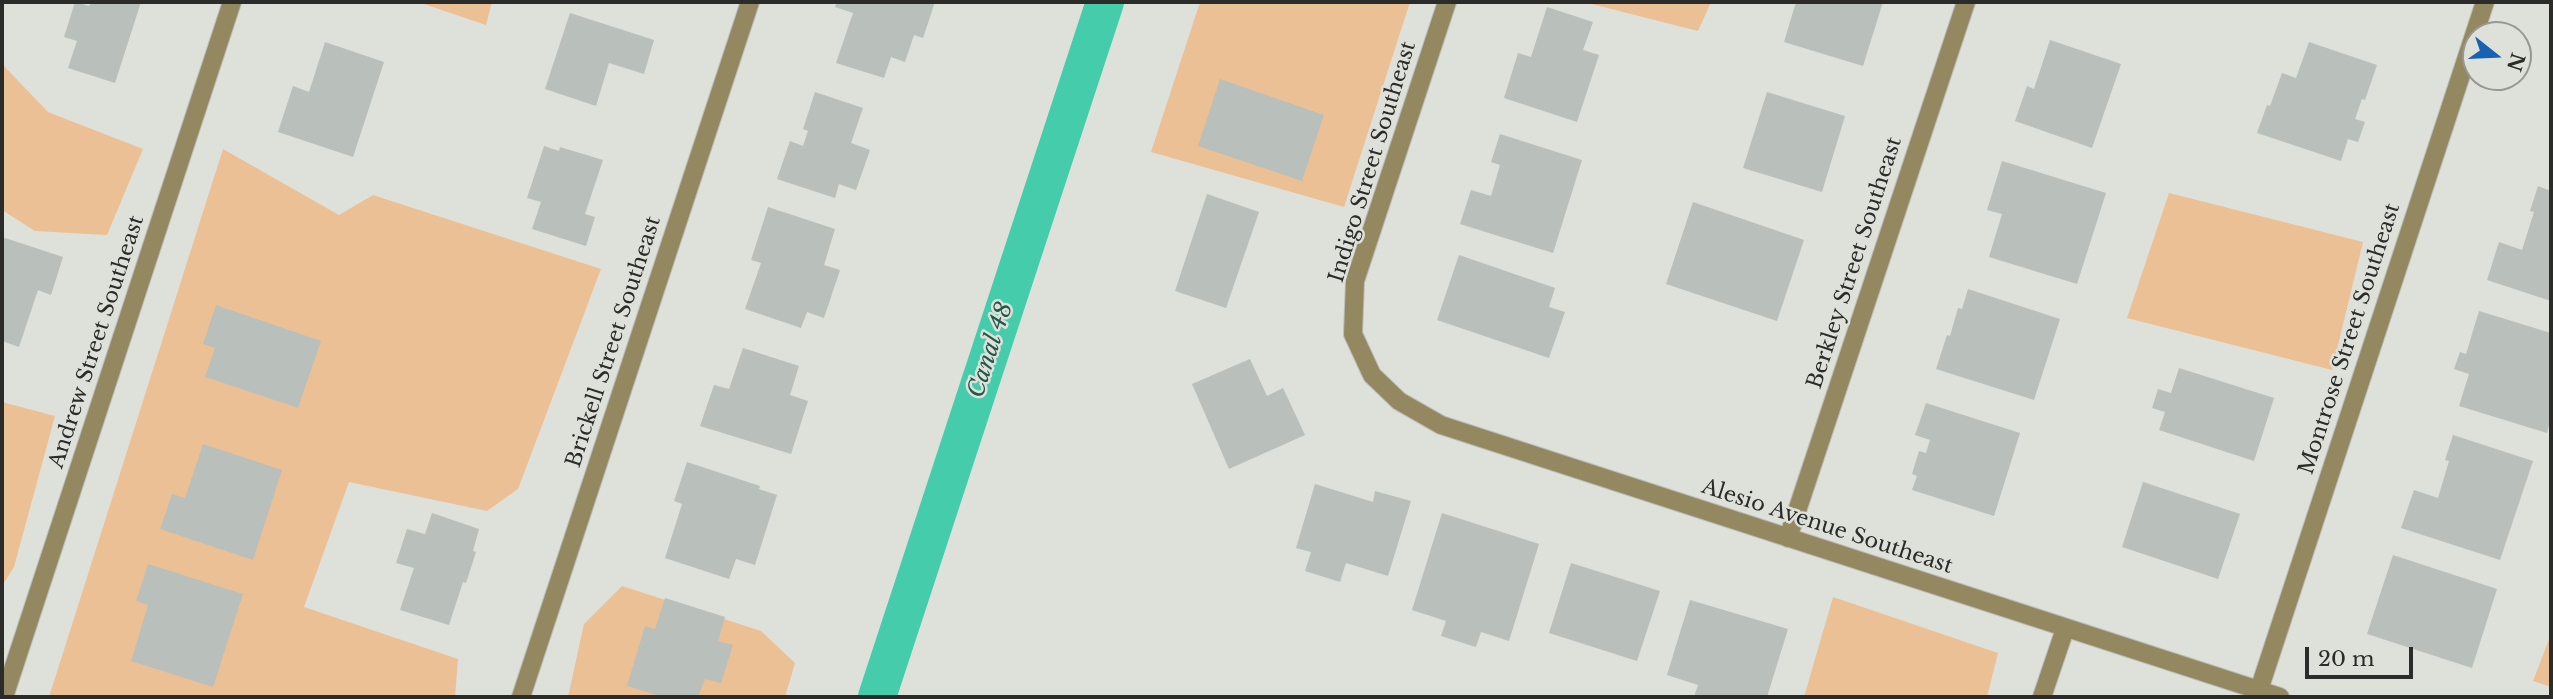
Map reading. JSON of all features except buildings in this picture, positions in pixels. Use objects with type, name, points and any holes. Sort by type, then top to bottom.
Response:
[{"type":"street","name":"Andrew Street Southeast","points":[[4,697],[232,2]]},
{"type":"street","name":"Brickell Street Southeast","points":[[521,697],[750,2]]},
{"type":"street","name":"Indigo Street Southeast","points":[[1372,375],[1353,334],[1356,281],[1447,2]]},
{"type":"street","name":"Berkley Street Southeast","points":[[1788,538],[1966,2]]},
{"type":"street","name":"Montrose Street Southeast","points":[[2259,690],[2485,2]]},
{"type":"street","name":"Alesio Avenue Southeast","points":[[1372,375],[1399,401],[1441,425],[2280,697]]},
{"type":"street","points":[[2042,697],[2065,629]]},
{"type":"shaded area","points":[[418,2],[492,2],[486,25]]},
{"type":"shaded area","points":[[1200,2],[1410,2],[1344,207],[1151,152]]},
{"type":"shaded area","points":[[1584,2],[1711,2],[1698,31]]},
{"type":"shaded area","points":[[2,64],[48,112],[143,149],[107,235],[35,231],[2,210]]},
{"type":"shaded area","points":[[223,149],[339,215],[373,195],[601,269],[518,489],[487,511],[349,482],[304,607],[458,659],[455,697],[49,697]]},
{"type":"shaded area","points":[[2169,193],[2363,242],[2332,370],[2127,318]]},
{"type":"shaded area","points":[[2,402],[55,416],[14,567],[2,586]]},
{"type":"shaded area","points":[[622,586],[761,631],[795,663],[785,697],[568,697],[584,624]]},
{"type":"shaded area","points":[[1833,597],[1998,653],[1987,697],[1804,697]]},
{"type":"shaded area","points":[[2551,634],[2551,687],[2533,681]]},
{"type":"waterway","name":"Canal 48","points":[[877,697],[1105,2]]}]
